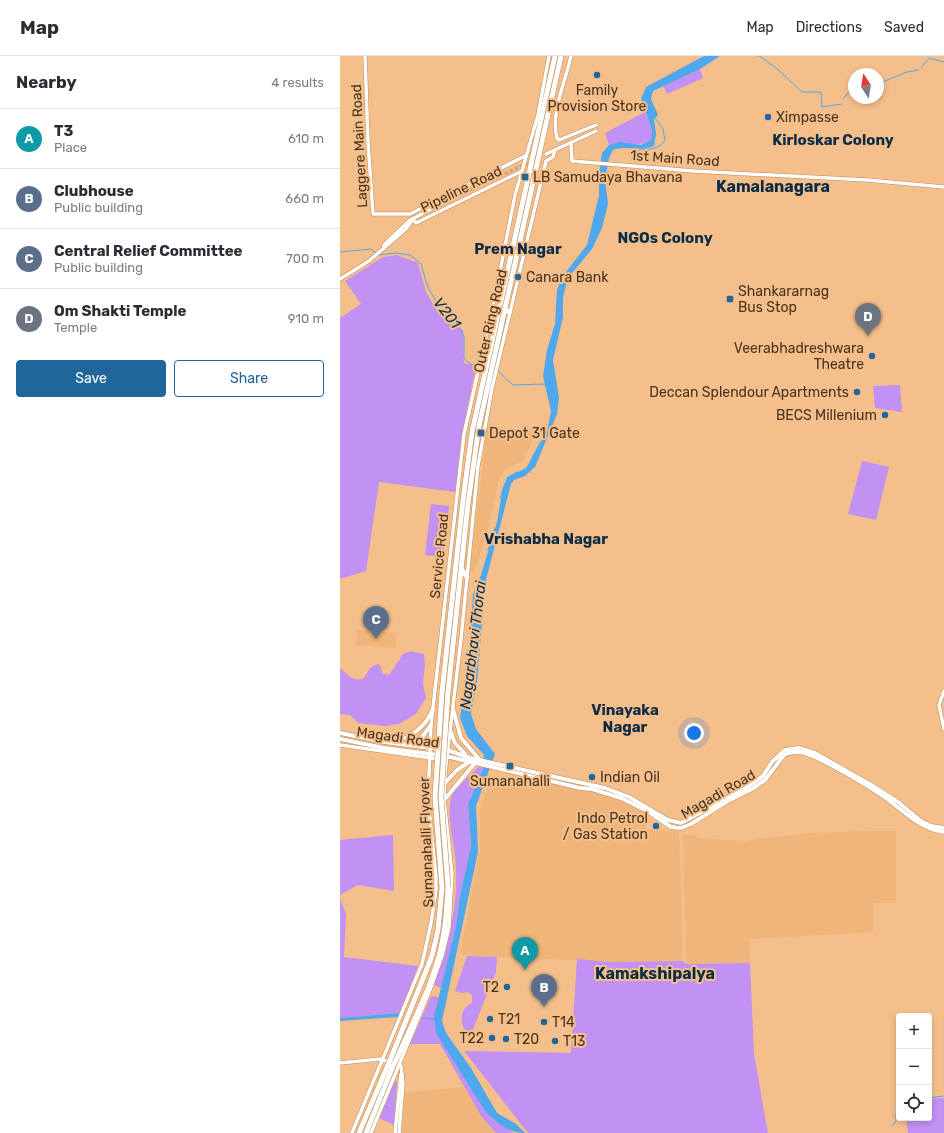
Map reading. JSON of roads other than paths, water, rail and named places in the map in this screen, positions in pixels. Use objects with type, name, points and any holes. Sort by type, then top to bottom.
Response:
[{"type":"highway","name":"Outer Ring Road","points":[[458,537],[469,452],[485,370],[556,56]]},
{"type":"highway","name":"Outer Ring Road","points":[[462,570],[467,547],[468,504],[480,426],[494,370],[504,310],[561,56]]},
{"type":"highway","points":[[495,297],[501,298]]},
{"type":"highway","points":[[504,310],[510,312]]},
{"type":"highway","points":[[478,368],[485,370]]},
{"type":"highway","points":[[480,426],[484,431]]},
{"type":"highway","name":"Sumanahalli Flyover","points":[[366,1133],[391,1066],[391,1058],[432,956],[438,930],[442,888],[435,797],[458,537]]},
{"type":"highway","points":[[451,550],[457,551]]},
{"type":"highway","points":[[462,570],[467,578]]},
{"type":"highway","name":"Sumanahalli Flyover","points":[[359,1133],[391,1066],[397,1058],[424,996],[442,944],[447,913],[448,887],[441,797],[445,692],[462,570]]},
{"type":"main road","points":[[385,742],[402,739],[414,734],[427,721],[433,709]]},
{"type":"main road","points":[[453,709],[456,726],[461,738],[467,748],[480,761]]},
{"type":"main road","points":[[411,745],[423,736],[431,725]]},
{"type":"main road","points":[[445,783],[470,760],[457,746],[450,730]]},
{"type":"main road","name":"Magadi Road","points":[[340,733],[385,742],[447,750],[475,763],[480,761]]},
{"type":"main road","name":"Magadi Road","points":[[340,739],[446,758],[480,761],[601,791],[634,804],[671,827],[681,828],[691,824],[726,802],[752,789],[765,780],[784,755],[799,752],[820,760],[849,775],[887,799],[911,819],[926,828],[944,832]]},
{"type":"main road","name":"Magadi Road","points":[[498,766],[611,790],[629,797],[668,820],[681,822],[746,788],[763,776],[772,762],[785,750],[799,748],[815,753],[868,783],[898,802],[921,821],[932,826],[944,828]]},
{"type":"main road","points":[[444,800],[475,763]]},
{"type":"street","name":"Laggere Main Road","points":[[365,56],[368,142],[373,214],[410,214],[525,156]]},
{"type":"street","name":"Service Road","points":[[352,1133],[426,952],[434,909],[436,876],[428,799],[431,725],[464,434],[495,297],[520,172],[538,115],[549,56]]},
{"type":"street","points":[[571,56],[568,74],[558,102],[557,138],[559,140],[596,125]]},
{"type":"street","points":[[546,154],[596,131]]},
{"type":"street","name":"1st Main Road","points":[[571,143],[572,161],[693,171],[770,175],[777,174],[944,187]]},
{"type":"street","points":[[371,1133],[400,1065],[442,956],[451,910],[452,865],[444,800],[445,773],[467,578],[467,547],[494,370],[510,312],[546,161],[553,157],[555,150]]},
{"type":"street","name":"Pipeline Road","points":[[340,279],[380,252],[406,229],[413,220],[416,223],[520,172]]},
{"type":"street","points":[[410,214],[413,220],[455,197]]},
{"type":"street","points":[[944,691],[939,706],[944,728]]},
{"type":"street","points":[[431,732],[449,735]]},
{"type":"street","name":"Magadi Road","points":[[340,745],[430,755]]},
{"type":"street","points":[[429,772],[445,773]]},
{"type":"street","points":[[944,825],[944,832]]},
{"type":"street","points":[[340,1063],[383,1059],[400,1065]]},
{"type":"street","points":[[399,1133],[402,1083],[400,1065]]},
{"type":"street","points":[[395,1133],[398,1083],[401,1071]]},
{"type":"water","name":"Nagarbhavi Thorai","points":[[704,56],[720,56],[700,69],[653,91],[651,99],[658,115],[654,119],[656,134],[654,146],[649,148],[623,148],[613,150],[609,158],[605,179],[608,204],[602,228],[592,249],[568,278],[563,297],[563,317],[553,360],[559,398],[557,414],[535,467],[525,476],[514,480],[511,484],[482,595],[483,612],[477,681],[471,714],[476,729],[495,754],[476,806],[478,852],[442,1021],[446,1033],[471,1068],[497,1113],[516,1124],[525,1133],[519,1133],[503,1126],[485,1111],[436,1033],[434,1016],[456,926],[460,896],[471,846],[468,804],[483,769],[484,755],[467,736],[460,718],[470,645],[473,594],[481,575],[497,522],[503,487],[508,477],[526,468],[547,432],[551,411],[543,376],[547,350],[555,324],[557,290],[562,277],[587,245],[599,195],[599,174],[602,153],[609,145],[620,142],[641,145],[651,140],[652,130],[641,99],[646,87]]},
{"type":"water","points":[[400,1013],[398,1017],[340,1021],[340,1018]]},
{"type":"waterway","points":[[759,56],[775,67],[802,92],[821,92],[822,107],[842,104]]},
{"type":"waterway","points":[[921,68],[929,58],[944,62]]},
{"type":"waterway","points":[[884,82],[907,72],[919,70]]},
{"type":"waterway","points":[[843,99],[848,93]]},
{"type":"waterway","name":"Nagarbhavi Thorai","points":[[639,149],[657,147],[665,140],[663,129],[655,118]]},
{"type":"waterway","name":"V201","points":[[340,252],[371,249],[376,253]]},
{"type":"waterway","name":"V201","points":[[378,255],[396,253],[410,255],[421,264],[427,285],[441,311],[458,325],[464,336],[464,358],[470,364],[477,366]]},
{"type":"waterway","name":"V201","points":[[498,371],[513,385],[545,384]]},
{"type":"waterway","name":"Nagarbhavi Thorai","points":[[531,460],[541,441]]},
{"type":"waterway","name":"Nagarbhavi Thorai","points":[[506,481],[508,477],[517,472]]},
{"type":"waterway","name":"Nagarbhavi Thorai","points":[[500,498],[505,484]]},
{"type":"waterway","name":"Nagarbhavi Thorai","points":[[491,540],[495,528]]},
{"type":"waterway","name":"Nagarbhavi Thorai","points":[[488,550],[490,543]]},
{"type":"waterway","points":[[422,1018],[435,1019]]},
{"type":"waterway","points":[[932,1098],[944,1096]]},
{"type":"waterway","points":[[892,1126],[896,1121]]},
{"type":"tunnel","points":[[455,197],[532,161]]},
{"type":"place","name":"Family Provision Store","points":[[597,75]]},
{"type":"place","name":"Ximpasse","points":[[768,117]]},
{"type":"place","name":"LB Samudaya Bhavana","points":[[525,177]]},
{"type":"place","name":"Canara Bank","points":[[518,277]]},
{"type":"place","name":"Shankararnag Bus Stop","points":[[730,299]]},
{"type":"place","name":"Om Shakti Temple","points":[[868,336]]},
{"type":"place","name":"Veerabhadreshwara Theatre","points":[[872,356]]},
{"type":"place","name":"Deccan Splendour Apartments","points":[[857,392]]},
{"type":"place","name":"BECS Millenium","points":[[885,415]]},
{"type":"place","name":"Depot 31 Gate","points":[[481,433]]},
{"type":"place","name":"Central Relief Committee","points":[[376,639]]},
{"type":"place","name":"Sumanahalli","points":[[510,766]]},
{"type":"place","name":"Indian Oil","points":[[592,777]]},
{"type":"place","name":"Indo Petrol / Gas Station","points":[[656,826]]},
{"type":"place","name":"T3","points":[[525,970]]},
{"type":"place","name":"T2","points":[[507,987]]},
{"type":"place","name":"Clubhouse","points":[[544,1007]]},
{"type":"place","name":"T21","points":[[490,1019]]},
{"type":"place","name":"T14","points":[[544,1022]]},
{"type":"place","name":"T22","points":[[492,1038]]},
{"type":"place","name":"T20","points":[[506,1039]]},
{"type":"place","name":"T13","points":[[555,1041]]},
{"type":"district","name":"Kirloskar Colony","points":[[833,140]]},
{"type":"district","name":"Kamalanagara","points":[[773,186]]},
{"type":"district","name":"NGOs Colony","points":[[665,238]]},
{"type":"district","name":"Prem Nagar","points":[[518,249]]},
{"type":"district","name":"Vrishabha Nagar","points":[[546,539]]},
{"type":"district","name":"Vinayaka Nagar","points":[[625,718]]},
{"type":"district","name":"Kamakshipalya","points":[[655,973]]}]
